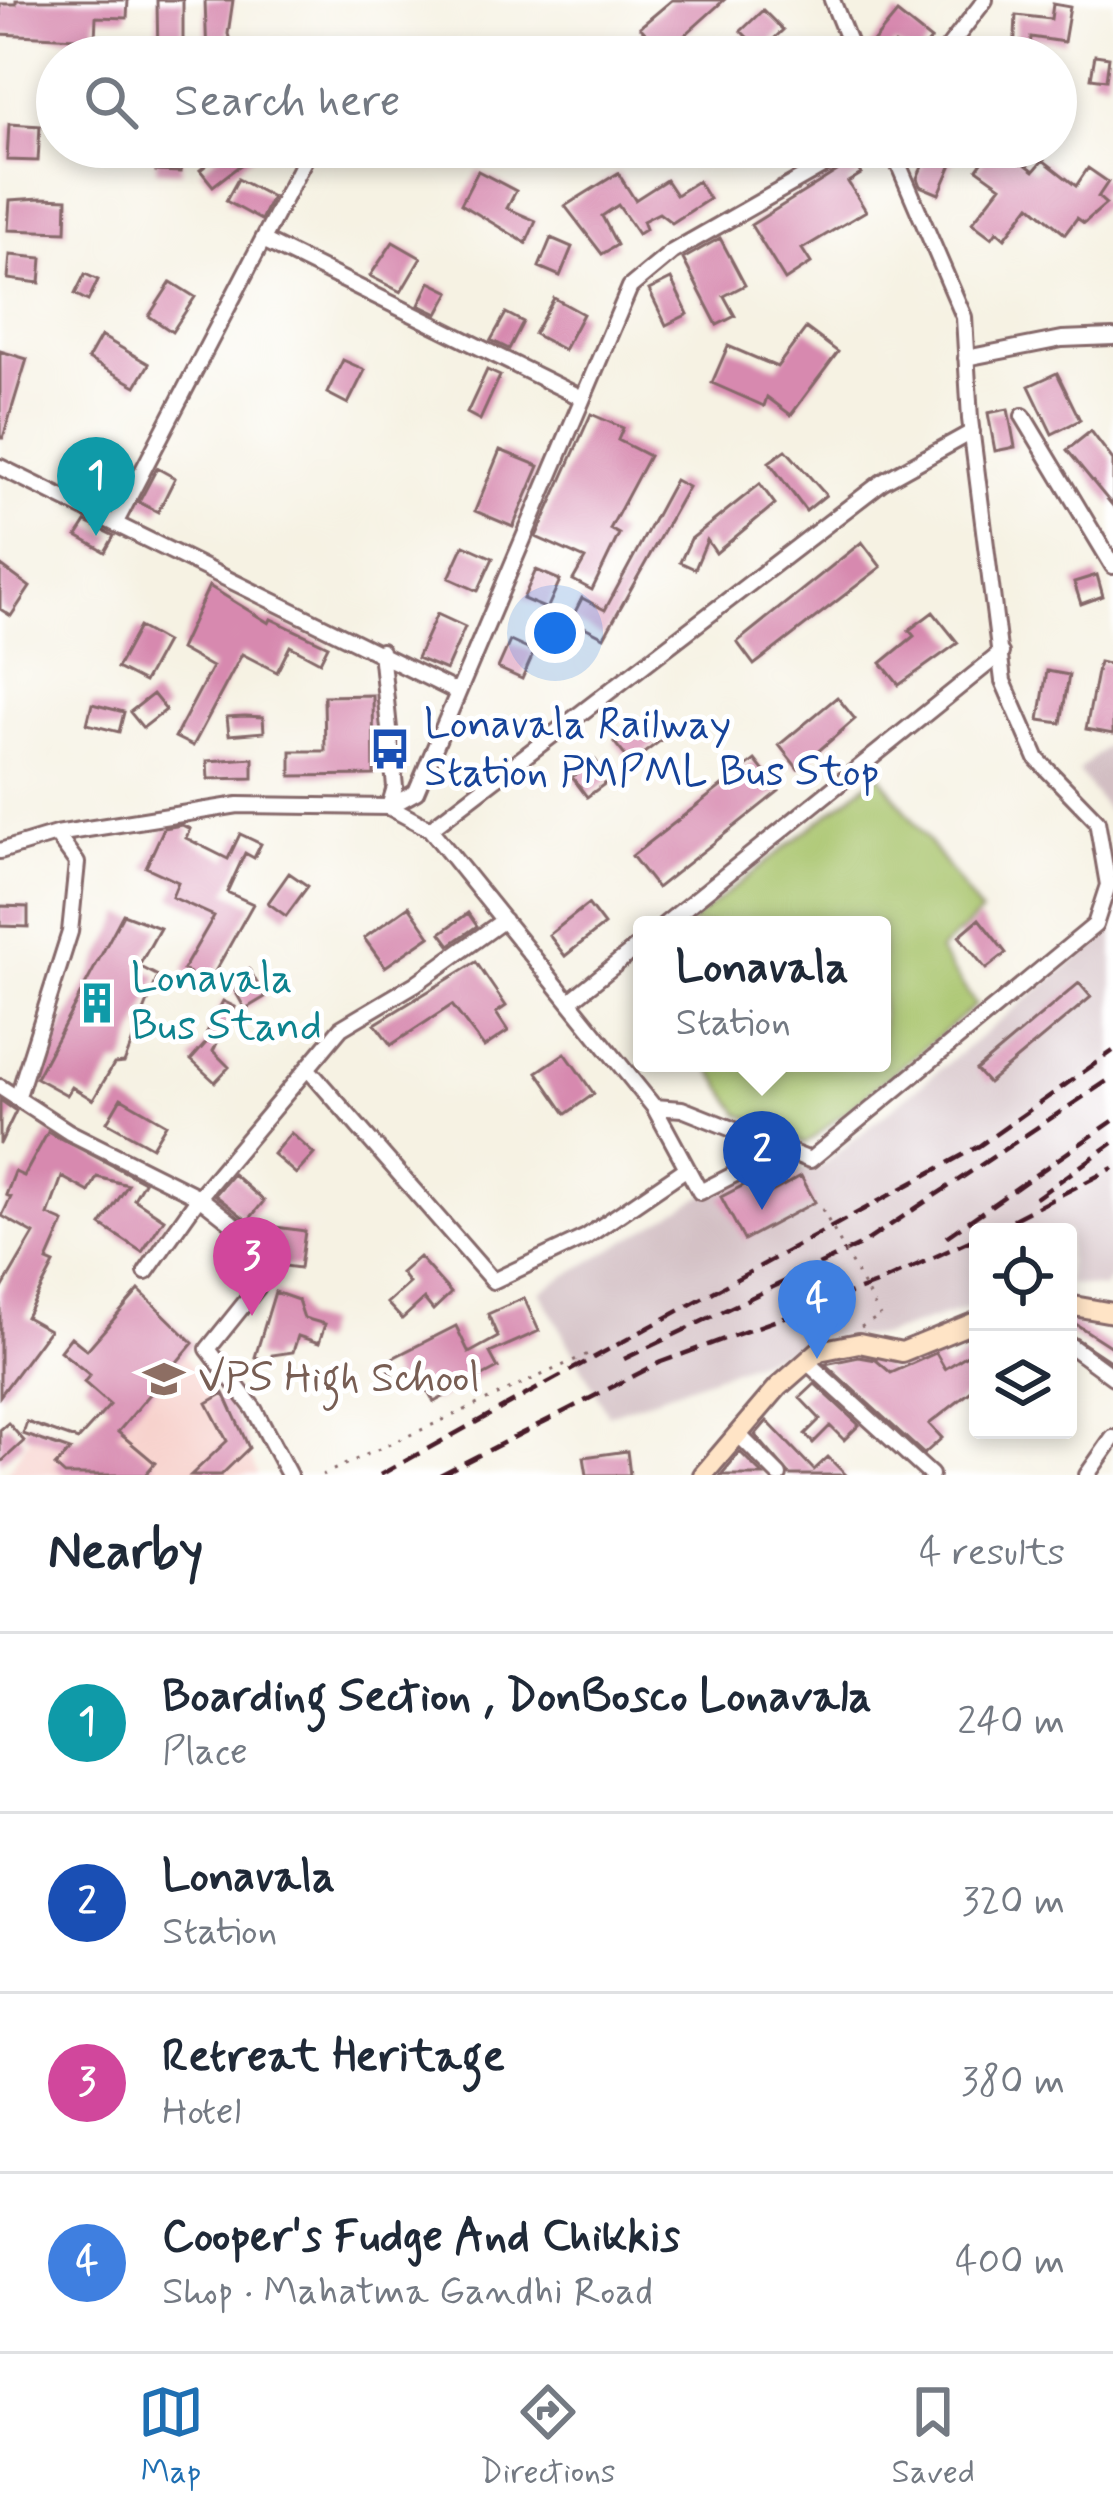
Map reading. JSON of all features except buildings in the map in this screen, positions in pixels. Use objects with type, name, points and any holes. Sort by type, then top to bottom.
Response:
[{"type":"main road","points":[[1077,1307],[1113,1313]]},
{"type":"main road","points":[[703,1475],[819,1351],[860,1343],[902,1352],[969,1325]]},
{"type":"street","points":[[832,0],[847,36]]},
{"type":"street","points":[[957,36],[985,0]]},
{"type":"street","points":[[116,522],[299,168]]},
{"type":"street","points":[[389,807],[416,792],[630,287],[672,252],[819,168]]},
{"type":"street","points":[[654,1107],[682,1109],[810,1160],[1095,926],[1108,886],[1097,821],[1036,759],[1008,698],[972,432],[964,317],[900,168]]},
{"type":"street","points":[[262,240],[580,398]]},
{"type":"street","points":[[967,358],[1062,339],[1113,337]]},
{"type":"street","points":[[1023,416],[1113,566]]},
{"type":"street","points":[[430,829],[882,482],[972,432]]},
{"type":"street","points":[[0,467],[457,692]]},
{"type":"street","points":[[381,651],[395,787],[389,807]]},
{"type":"street","points":[[675,916],[1001,653]]},
{"type":"street","points":[[0,851],[56,834],[238,805],[389,807],[430,829],[570,1001],[654,1107],[700,1192],[782,1150]]},
{"type":"street","points":[[18,1096],[70,932],[77,863],[56,834]]},
{"type":"street","points":[[146,1272],[199,1197],[341,1028],[415,985],[504,920]]},
{"type":"street","points":[[570,1001],[633,950]]},
{"type":"street","points":[[308,1070],[493,1281],[586,1237],[687,1168]]},
{"type":"street","points":[[0,1087],[70,1132],[199,1197],[255,1241],[261,1283],[208,1349],[254,1409],[290,1475]]},
{"type":"street","points":[[1077,1351],[1113,1377]]},
{"type":"street","points":[[806,1362],[932,1475]]},
{"type":"street","points":[[738,1434],[779,1475]]},
{"type":"street","points":[[1087,1475],[1112,1442]]},
{"type":"path","points":[[822,1209],[880,1316],[854,1330]]},
{"type":"path","points":[[322,1475],[588,1354]]},
{"type":"shaded area","points":[[1113,740],[1113,819],[1078,771]]},
{"type":"shaded area","points":[[1113,929],[1113,1277],[1103,1288],[1077,1285],[1077,1223],[969,1223],[969,1308],[882,1336],[819,1338],[608,1415],[540,1291],[752,1167],[816,1170]]},
{"type":"shaded area","name":"VPS High School","points":[[165,1329],[241,1435],[258,1475],[5,1475],[35,1429],[73,1449]]},
{"type":"green space","points":[[879,774],[981,913],[939,951],[976,1005],[806,1144],[740,1114],[713,1072],[891,1072],[891,916],[698,916]]},
{"type":"railway","points":[[380,1475],[979,1146],[1113,1051]]},
{"type":"railway","points":[[624,1359],[862,1244],[1113,1077]]},
{"type":"railway","points":[[946,1237],[1113,1121]]},
{"type":"railway","points":[[1036,1198],[1113,1143]]},
{"type":"railway","points":[[1006,1223],[1113,1168]]},
{"type":"railway","points":[[440,1475],[661,1362],[876,1284],[969,1241]]},
{"type":"place","name":"Boarding Section , DonBosco Lonavala","points":[[96,536]]},
{"type":"place","name":"Lonavala Railway Station PMPML Bus Stop","points":[[390,749]]},
{"type":"place","name":"Lonavala Bus Stand","points":[[97,1003]]},
{"type":"place","name":"Lonavala","points":[[762,1210]]},
{"type":"place","name":"Retreat Heritage","points":[[252,1316]]},
{"type":"place","name":"Cooper's Fudge And Chikkis","points":[[817,1359]]},
{"type":"place","name":"VPS High School","points":[[164,1379]]}]
